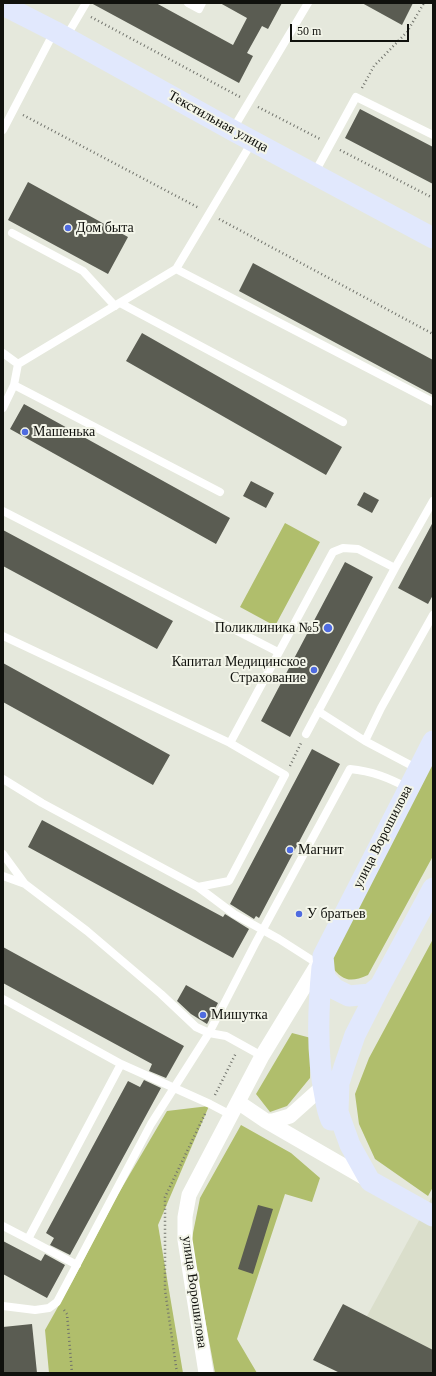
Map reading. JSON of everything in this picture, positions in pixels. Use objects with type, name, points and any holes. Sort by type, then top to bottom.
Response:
[{"type":"main road","name":"Текстильная улица","points":[[3,5],[60,34],[232,130],[433,238]]},
{"type":"main road","name":"улица Ворошилова","points":[[321,960],[433,741]]},
{"type":"main road","points":[[331,1085],[380,986],[433,888]]},
{"type":"main road","points":[[321,960],[325,978],[335,989],[349,996],[370,994],[380,986]]},
{"type":"main road","points":[[321,960],[319,1005],[320,1058],[331,1085],[338,1112],[350,1145],[370,1181],[433,1216]]},
{"type":"street","name":"улица Ворошилова","points":[[206,1373],[185,1240],[185,1217],[189,1195],[262,1056],[321,960]]},
{"type":"street","points":[[266,1121],[274,1122],[290,1116],[331,1085]]},
{"type":"street","points":[[235,1109],[266,1121],[370,1181]]},
{"type":"lane","points":[[3,130],[60,34],[86,3]]},
{"type":"lane","points":[[188,3],[199,9],[202,3]]},
{"type":"lane","points":[[232,130],[308,3]]},
{"type":"lane","points":[[314,174],[356,97],[433,136]]},
{"type":"lane","points":[[3,408],[14,385],[18,364],[176,269],[253,141]]},
{"type":"lane","points":[[12,232],[83,271],[117,304],[343,422]]},
{"type":"lane","points":[[176,269],[433,402]]},
{"type":"lane","points":[[3,353],[18,364]]},
{"type":"lane","points":[[14,385],[220,492]]},
{"type":"lane","points":[[306,734],[395,568],[433,501]]},
{"type":"lane","points":[[3,511],[278,652]]},
{"type":"lane","points":[[230,743],[333,552],[343,548],[358,549],[395,568]]},
{"type":"lane","points":[[365,742],[381,708],[433,615]]},
{"type":"lane","points":[[3,636],[230,743],[285,775],[229,881],[198,887]]},
{"type":"lane","points":[[318,711],[365,742],[418,769]]},
{"type":"lane","points":[[3,1306],[36,1310],[49,1308],[57,1302],[151,1124],[209,1033],[262,930],[350,769],[368,771],[390,778],[408,788]]},
{"type":"lane","points":[[3,780],[42,803],[198,887],[234,914],[262,930],[321,960]]},
{"type":"lane","points":[[3,854],[25,884],[87,931],[161,994],[196,1027],[209,1033],[226,1036],[262,1056]]},
{"type":"lane","points":[[3,876],[25,884]]},
{"type":"lane","points":[[3,999],[121,1064],[210,1104],[235,1109]]},
{"type":"lane","points":[[28,1239],[121,1064]]},
{"type":"lane","points":[[3,1226],[77,1265]]},
{"type":"path","points":[[356,97],[374,66],[407,32],[424,3]]},
{"type":"path","points":[[285,775],[306,734]]},
{"type":"path","points":[[57,1302],[67,1314],[72,1373]]},
{"type":"shaded area","points":[[433,1195],[433,1373],[336,1373]]},
{"type":"green space","points":[[285,523],[320,542],[275,626],[240,607]]},
{"type":"green space","points":[[433,760],[433,856],[368,975],[352,980],[343,978],[331,966],[334,938]]},
{"type":"green space","points":[[433,939],[433,1187],[428,1196],[375,1159],[359,1124],[355,1094],[369,1058]]},
{"type":"green space","points":[[292,1033],[311,1038],[310,1078],[287,1106],[270,1112],[256,1094]]},
{"type":"green space","points":[[209,1106],[158,1225],[183,1373],[49,1373],[45,1330],[117,1196],[167,1111]]},
{"type":"green space","points":[[241,1125],[291,1153],[320,1178],[312,1202],[285,1194],[237,1339],[257,1373],[215,1373],[191,1243],[200,1198]]},
{"type":"building","points":[[91,3],[156,3],[233,45],[247,18],[220,3],[282,3],[268,29],[262,26],[247,53],[253,56],[239,83]]},
{"type":"building","points":[[362,3],[413,3],[402,25]]},
{"type":"building","points":[[360,109],[433,147],[433,184],[345,138]]},
{"type":"building","name":"Дом быта","points":[[28,182],[128,237],[108,274],[8,220]]},
{"type":"building","points":[[253,263],[433,360],[433,395],[239,291]]},
{"type":"building","points":[[142,333],[342,447],[326,475],[126,361]]},
{"type":"building","points":[[24,404],[230,518],[216,544],[10,429]]},
{"type":"building","points":[[251,481],[274,493],[266,508],[243,496]]},
{"type":"building","points":[[364,492],[379,500],[372,513],[357,505]]},
{"type":"building","points":[[433,522],[433,595],[428,604],[398,588]]},
{"type":"building","points":[[3,530],[173,621],[157,649],[3,566]]},
{"type":"building","points":[[345,562],[373,577],[290,737],[261,721]]},
{"type":"building","points":[[3,663],[170,755],[153,785],[3,702]]},
{"type":"building","points":[[312,749],[340,764],[259,918],[256,916],[254,919],[230,904]]},
{"type":"building","points":[[42,820],[223,917],[225,914],[249,929],[233,958],[28,847]]},
{"type":"building","points":[[3,947],[184,1046],[166,1078],[149,1071],[152,1064],[3,983]]},
{"type":"building","name":"Мишутка","points":[[186,985],[218,1003],[207,1024],[191,1014],[177,1001]]},
{"type":"building","points":[[144,1080],[161,1088],[70,1255],[50,1245],[54,1238],[46,1233],[128,1081],[140,1087]]},
{"type":"building","points":[[258,1205],[273,1209],[253,1274],[238,1269]]},
{"type":"building","points":[[3,1241],[41,1261],[45,1254],[65,1265],[47,1298],[3,1274]]},
{"type":"building","points":[[343,1304],[433,1350],[433,1373],[340,1373],[313,1360]]},
{"type":"building","points":[[32,1324],[37,1373],[3,1373],[3,1327]]},
{"type":"place","name":"Дом быта","points":[[68,228]]},
{"type":"place","name":"Машенька","points":[[25,432]]},
{"type":"place","name":"Поликлиника №5","points":[[328,628]]},
{"type":"place","name":"Капитал Медицинское Страхование","points":[[314,670]]},
{"type":"place","name":"Магнит","points":[[290,850]]},
{"type":"place","name":"У братьев","points":[[299,914]]},
{"type":"place","name":"Мишутка","points":[[203,1015]]}]
